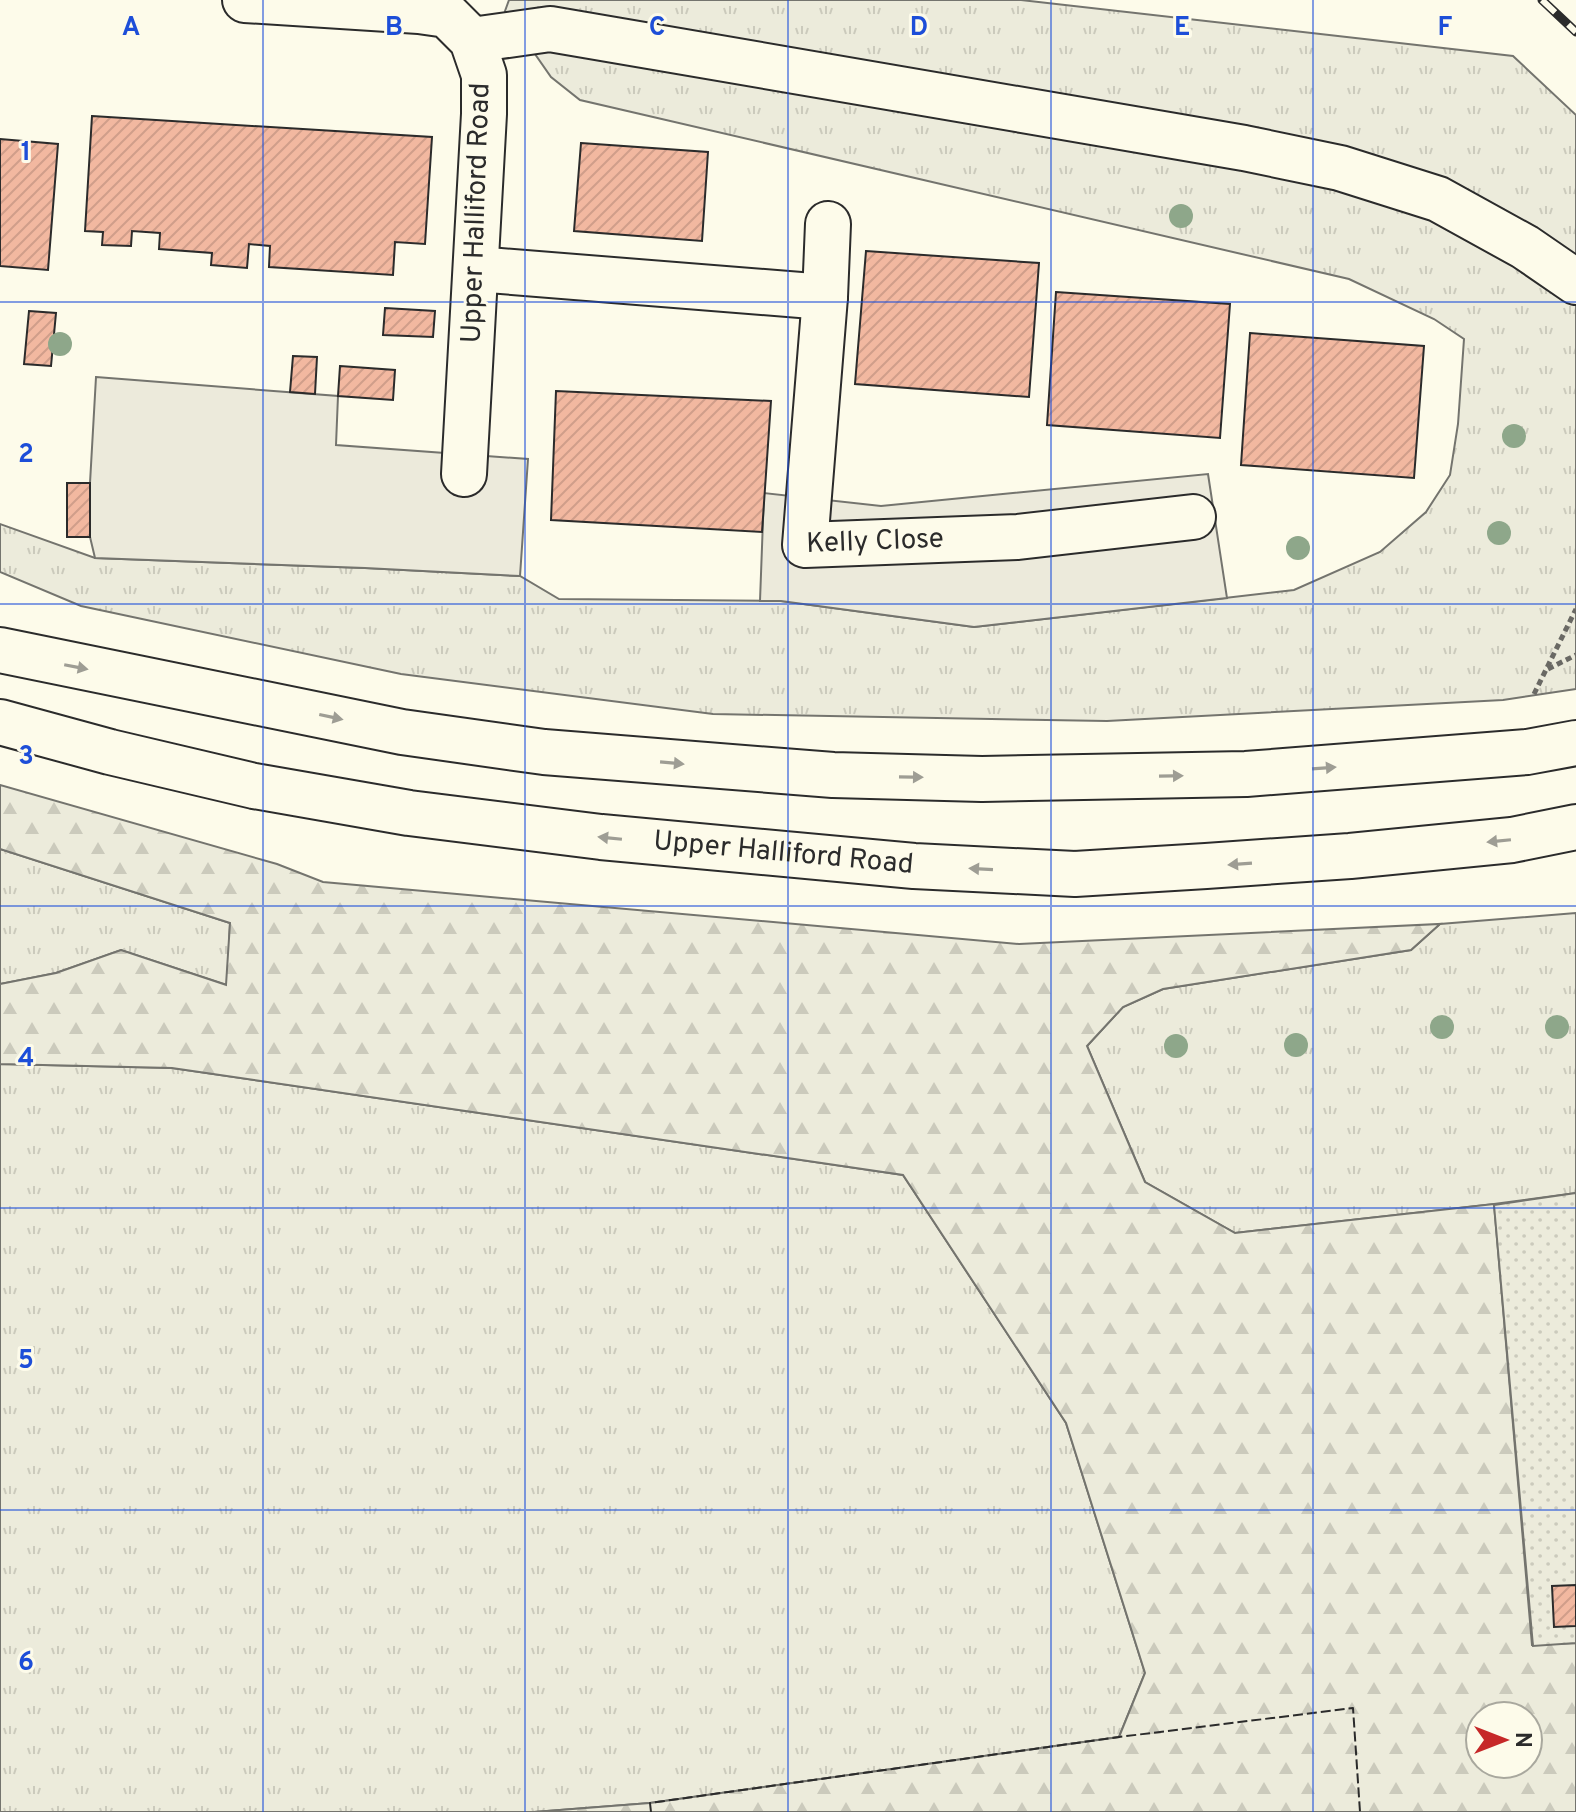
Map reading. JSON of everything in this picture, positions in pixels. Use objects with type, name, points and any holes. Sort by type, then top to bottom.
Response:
[{"type":"main road","name":"Upper Halliford Road","points":[[245,0],[420,6],[447,15],[472,40],[484,75],[484,114],[464,474]]},
{"type":"main road","points":[[472,40],[550,29],[1228,145],[1326,165],[1438,199],[1525,247],[1576,282]]},
{"type":"main road","name":"Kelly Close","points":[[828,224],[805,545],[1018,537],[1193,517]]},
{"type":"main road","points":[[476,269],[825,297]]},
{"type":"main road","points":[[0,650],[402,732],[544,752],[833,775],[982,779],[1246,774],[1527,752],[1576,743]]},
{"type":"main road","name":"Upper Halliford Road","points":[[0,722],[254,786],[409,813],[601,837],[914,866],[1075,874],[1350,856],[1512,840],[1576,827]]},
{"type":"path","points":[[1533,698],[1576,609]]},
{"type":"path","points":[[1547,670],[1576,655]]},
{"type":"green space","points":[[509,0],[1021,0],[1513,56],[1576,115],[1576,689],[1503,700],[1107,721],[713,714],[401,674],[81,606],[0,572],[0,524],[95,558],[520,576],[559,599],[781,601],[974,627],[1294,590],[1380,552],[1426,512],[1450,475],[1458,424],[1464,339],[1434,319],[1349,279],[580,100],[551,77],[505,11]]},
{"type":"green space","points":[[0,785],[277,864],[323,882],[1019,944],[1440,924],[1411,950],[1163,989],[1123,1007],[1087,1046],[1145,1182],[1235,1233],[1494,1204],[1532,1645],[1576,1643],[1576,1812],[534,1812],[650,1803],[1119,1737],[1145,1673],[1066,1423],[903,1175],[172,1068],[0,1064],[0,984],[56,973],[121,950],[226,985],[230,923],[0,849]]},
{"type":"green space","points":[[0,849],[230,923],[227,985],[121,950],[56,973],[0,984]]},
{"type":"green space","points":[[1576,913],[1576,1193],[1235,1233],[1145,1182],[1087,1046],[1123,1007],[1163,989],[1411,950],[1440,924]]},
{"type":"green space","points":[[0,1064],[172,1068],[903,1175],[1066,1423],[1145,1673],[1119,1737],[650,1803],[534,1812],[0,1812]]},
{"type":"green space","points":[[1576,1193],[1576,1643],[1533,1646],[1494,1205]]},
{"type":"shaded area","points":[[96,377],[338,396],[336,445],[528,459],[520,576],[95,558],[90,537],[90,483]]},
{"type":"shaded area","points":[[1208,474],[1227,598],[974,627],[781,601],[760,601],[764,493],[881,506]]},
{"type":"building","points":[[92,116],[432,137],[425,244],[395,242],[393,275],[269,267],[270,246],[249,244],[247,268],[211,265],[212,253],[159,249],[160,233],[132,231],[131,246],[102,245],[103,232],[85,231]]},
{"type":"building","points":[[0,139],[58,144],[48,270],[0,266]]},
{"type":"building","points":[[581,143],[708,152],[702,241],[574,231]]},
{"type":"building","points":[[866,251],[1039,263],[1029,397],[855,384]]},
{"type":"building","points":[[1056,292],[1230,304],[1220,438],[1047,425]]},
{"type":"building","points":[[385,308],[435,311],[433,337],[383,335]]},
{"type":"building","points":[[29,311],[56,313],[51,366],[24,364]]},
{"type":"building","points":[[1250,333],[1424,346],[1414,478],[1241,465]]},
{"type":"building","points":[[293,356],[317,357],[315,394],[290,392]]},
{"type":"building","points":[[340,366],[395,370],[393,400],[338,396]]},
{"type":"building","points":[[556,391],[771,401],[762,532],[551,520]]},
{"type":"building","points":[[67,483],[90,483],[90,537],[67,537]]},
{"type":"building","points":[[1576,1585],[1576,1626],[1554,1627],[1552,1586]]},
{"type":"railway","points":[[1542,0],[1576,32]]},
{"type":"fence","points":[[651,1812],[650,1803],[1119,1737],[1353,1708],[1360,1812]]}]
